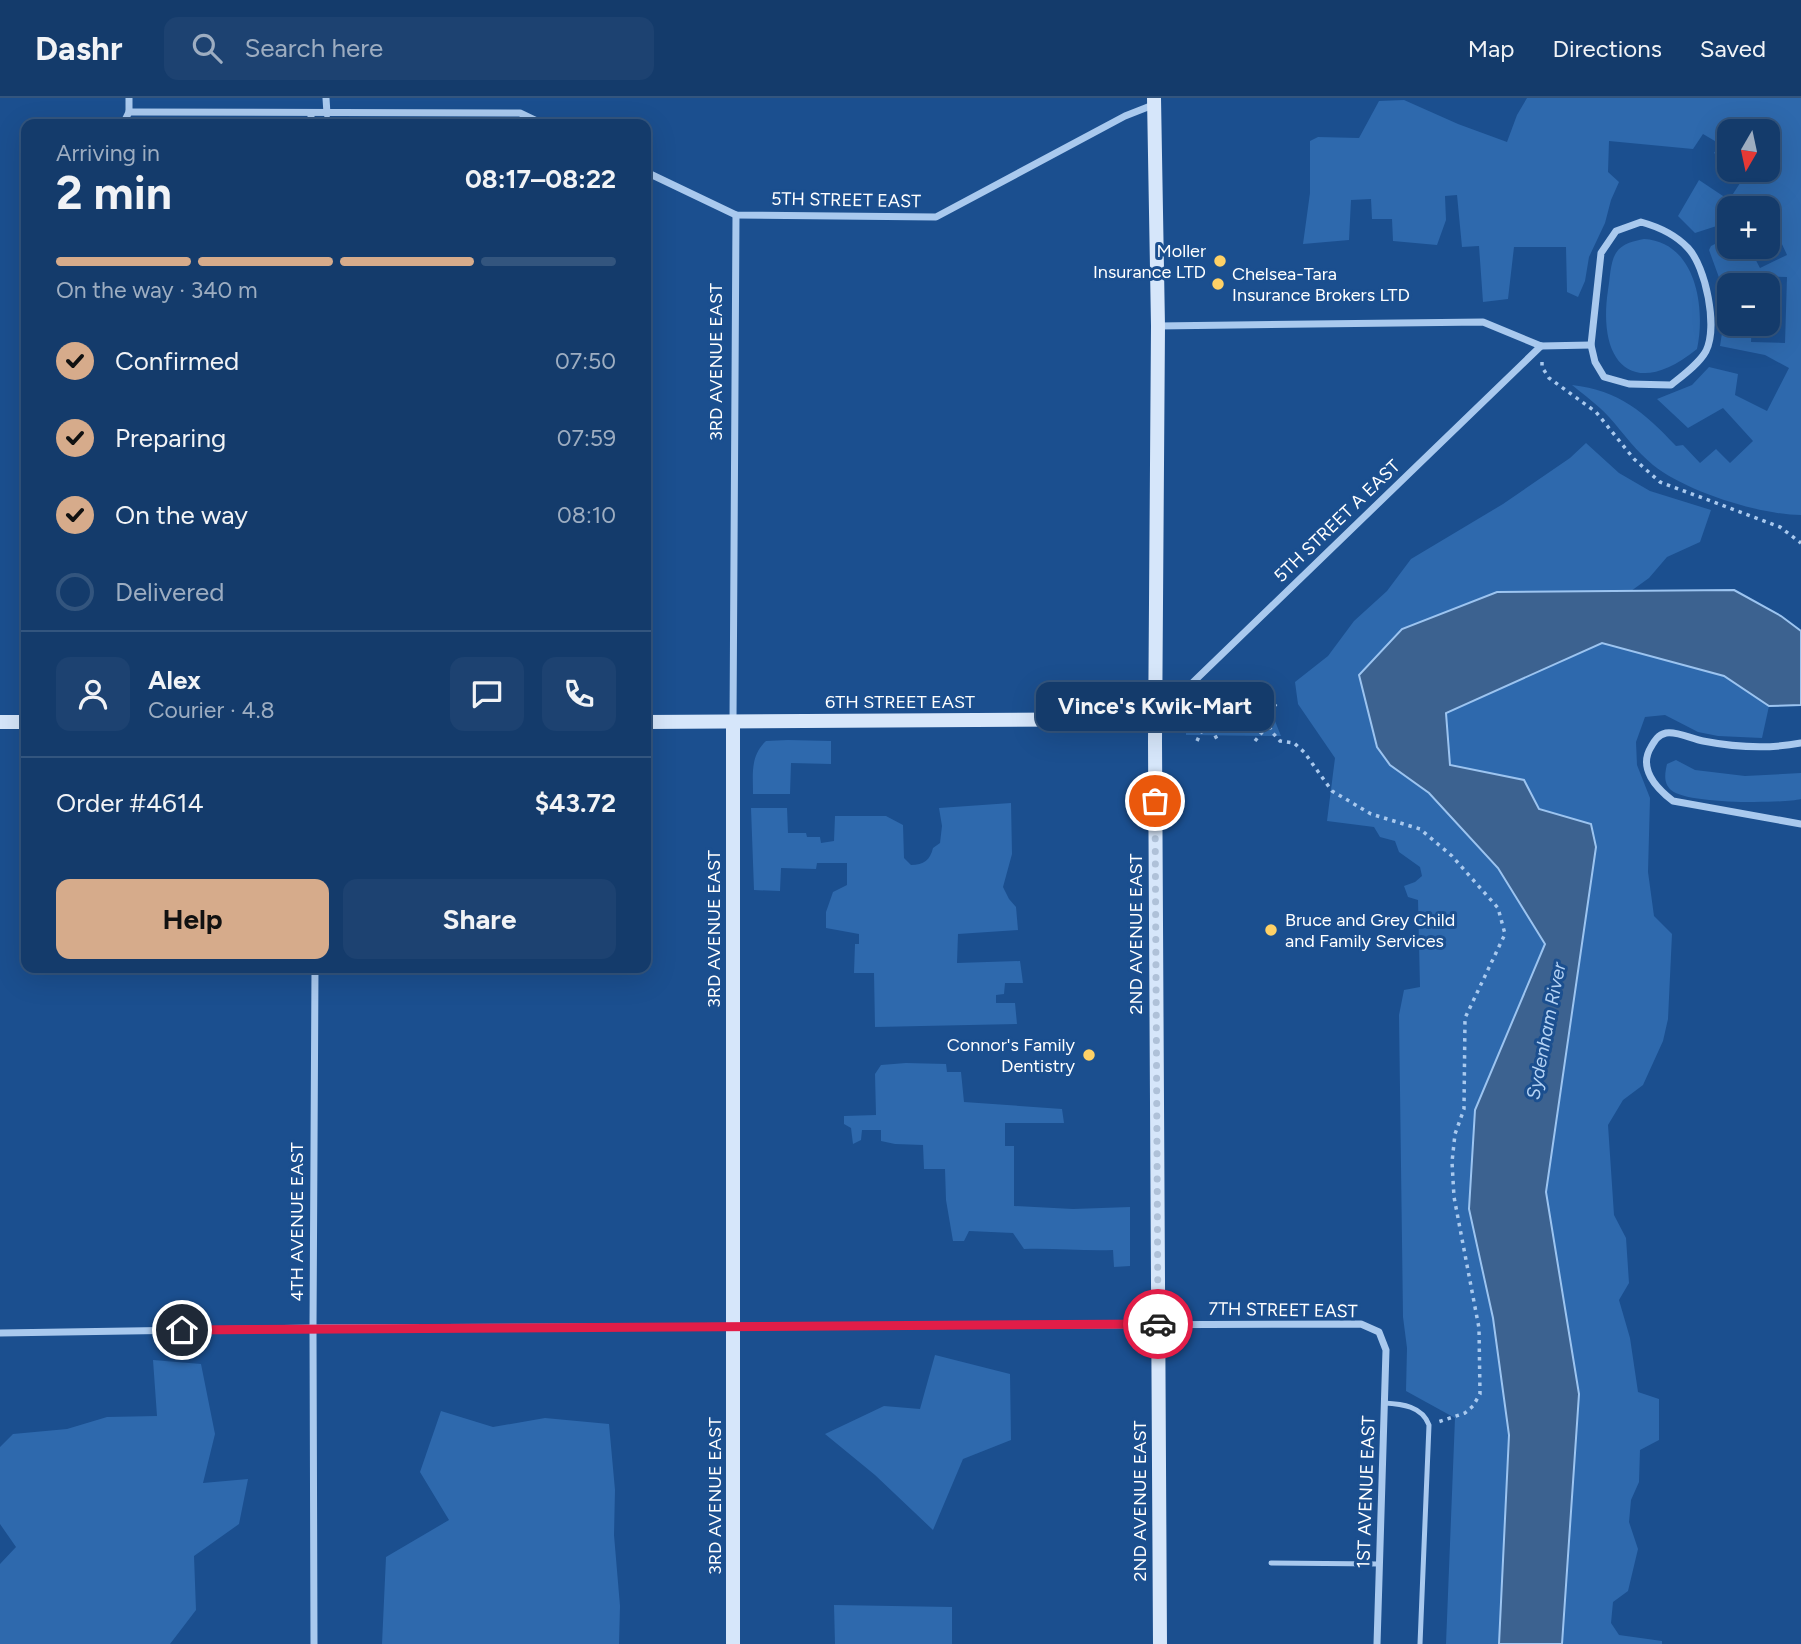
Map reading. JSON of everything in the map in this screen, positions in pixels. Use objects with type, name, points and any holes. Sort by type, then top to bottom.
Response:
[{"type":"main road","name":"2ND AVENUE EAST","points":[[1154,101],[1158,326],[1155,719],[1160,1644]]},
{"type":"main road","name":"6TH STREET EAST","points":[[651,722],[1155,719]]},
{"type":"main road","points":[[0,722],[21,722]]},
{"type":"main road","name":"3RD AVENUE EAST","points":[[733,722],[733,1644]]},
{"type":"street","points":[[126,119],[129,112],[129,98]]},
{"type":"street","points":[[326,98],[327,114]]},
{"type":"street","name":"5TH STREET EAST","points":[[651,174],[736,215],[936,217],[1154,101]]},
{"type":"street","points":[[129,112],[520,113],[533,119]]},
{"type":"street","points":[[311,114],[311,119]]},
{"type":"street","name":"3RD AVENUE EAST","points":[[733,722],[736,215]]},
{"type":"street","points":[[1641,222],[1663,229],[1689,249],[1705,281],[1712,320],[1706,351],[1688,371],[1671,385],[1629,384],[1604,377],[1595,362],[1591,345],[1601,253],[1616,231],[1641,222]]},
{"type":"street","points":[[1158,326],[1483,322],[1541,346],[1591,345]]},
{"type":"street","name":"5TH STREET A EAST","points":[[1155,719],[1541,346]]},
{"type":"street","points":[[1801,743],[1740,746],[1669,733],[1658,737],[1646,755],[1647,772],[1659,791],[1673,801],[1801,824]]},
{"type":"street","name":"4TH AVENUE EAST","points":[[314,1644],[315,973]]},
{"type":"street","name":"7TH STREET EAST","points":[[0,1333],[313,1328],[1361,1324],[1379,1332],[1384,1341]]},
{"type":"street","name":"1ST AVENUE EAST","points":[[1377,1644],[1386,1350],[1384,1341]]},
{"type":"lane","points":[[1384,1403],[1401,1404],[1413,1409],[1427,1418],[1429,1425],[1420,1644]]},
{"type":"lane","points":[[1270,1563],[1379,1563]]},
{"type":"path","points":[[1541,346],[1542,367],[1549,378],[1595,412],[1634,458],[1660,482],[1780,527],[1801,543]]},
{"type":"path","points":[[1178,696],[1197,709],[1208,721],[1218,741]]},
{"type":"path","points":[[1197,741],[1208,721],[1222,716],[1239,703],[1252,703],[1265,711],[1271,731],[1280,741],[1294,743],[1304,752],[1332,791],[1371,814],[1420,829],[1452,856],[1498,908],[1505,934],[1465,1018],[1464,1109],[1455,1134],[1452,1162],[1454,1198],[1479,1328],[1480,1394],[1465,1413],[1429,1425]]},
{"type":"path","points":[[1267,716],[1276,704]]},
{"type":"path","points":[[1222,716],[1234,726],[1265,730]]},
{"type":"path","points":[[1255,741],[1270,725]]},
{"type":"shaded area","points":[[1527,98],[1801,98],[1801,515],[1765,511],[1724,500],[1667,475],[1647,460],[1605,413],[1572,385],[1604,392],[1630,405],[1676,446],[1683,445],[1700,463],[1716,449],[1730,463],[1753,441],[1723,408],[1688,428],[1657,399],[1692,385],[1709,367],[1738,374],[1735,395],[1767,411],[1789,368],[1765,355],[1720,346],[1722,336],[1751,336],[1751,342],[1785,343],[1787,277],[1780,277],[1780,273],[1717,273],[1709,250],[1717,243],[1717,259],[1755,259],[1760,268],[1787,255],[1780,240],[1780,196],[1732,196],[1741,182],[1780,182],[1780,119],[1717,119],[1717,142],[1703,134],[1693,149],[1609,141],[1608,172],[1619,182],[1605,223],[1589,257],[1585,281],[1578,297],[1567,292],[1566,247],[1514,247],[1508,299],[1483,302],[1479,246],[1462,247],[1457,195],[1445,196],[1446,220],[1437,245],[1393,241],[1392,219],[1372,219],[1371,199],[1351,200],[1349,240],[1303,244],[1310,193],[1310,141],[1318,137],[1359,138],[1379,101],[1404,100],[1507,142]]},
{"type":"shaded area","points":[[1699,180],[1723,196],[1717,196],[1717,226],[1695,233],[1678,216]]},
{"type":"shaded area","points":[[1644,239],[1662,243],[1686,264],[1698,297],[1700,315],[1697,349],[1674,364],[1655,372],[1638,372],[1624,366],[1614,354],[1608,337],[1606,316],[1614,257],[1625,245]]},
{"type":"shaded area","points":[[1586,443],[1619,473],[1650,491],[1711,510],[1700,542],[1667,557],[1649,578],[1631,591],[1497,592],[1359,675],[1376,746],[1390,765],[1429,793],[1498,868],[1545,944],[1475,1110],[1469,1209],[1493,1318],[1509,1435],[1499,1644],[1446,1644],[1455,1418],[1406,1391],[1407,1348],[1403,1317],[1399,1015],[1404,990],[1420,987],[1418,900],[1408,897],[1404,886],[1422,876],[1420,867],[1399,852],[1395,841],[1380,837],[1374,827],[1327,821],[1335,758],[1298,704],[1295,682],[1328,656],[1354,621],[1387,591],[1411,559],[1503,504],[1570,458]]},
{"type":"shaded area","points":[[1602,643],[1724,676],[1769,706],[1762,738],[1718,736],[1698,732],[1665,715],[1645,717],[1636,742],[1637,765],[1650,798],[1648,872],[1654,916],[1672,934],[1668,1019],[1663,1041],[1643,1085],[1623,1100],[1608,1125],[1614,1215],[1626,1238],[1629,1283],[1619,1300],[1630,1338],[1638,1392],[1659,1399],[1659,1440],[1640,1450],[1639,1482],[1631,1500],[1629,1522],[1638,1549],[1628,1591],[1613,1602],[1611,1623],[1619,1635],[1662,1641],[1662,1644],[1562,1644],[1579,1394],[1546,1192],[1596,847],[1590,824],[1539,809],[1524,780],[1449,765],[1446,713]]},
{"type":"shaded area","points":[[1215,695],[1261,702],[1273,716],[1281,736],[1186,735],[1186,711],[1201,698]]},
{"type":"shaded area","points":[[766,741],[831,741],[831,764],[791,763],[790,794],[753,794],[757,753]]},
{"type":"shaded area","points":[[1676,760],[1695,770],[1745,776],[1801,773],[1801,799],[1733,802],[1680,795],[1668,787],[1665,778],[1667,764]]},
{"type":"shaded area","points":[[1011,803],[1012,854],[1003,887],[1016,907],[1018,930],[958,934],[957,963],[1020,961],[1023,983],[1005,983],[1004,994],[996,995],[996,1003],[1015,1003],[1017,1024],[875,1027],[874,973],[854,973],[855,944],[859,944],[859,934],[826,928],[826,912],[833,892],[847,885],[847,863],[817,863],[816,869],[781,868],[780,891],[754,890],[751,808],[787,808],[788,833],[806,833],[807,837],[820,837],[821,843],[834,841],[835,816],[886,816],[903,825],[904,858],[911,865],[926,861],[933,848],[940,843],[942,826],[939,808]]},
{"type":"shaded area","points":[[946,1064],[947,1072],[961,1072],[964,1102],[1062,1109],[1064,1123],[1005,1123],[1005,1146],[1014,1146],[1014,1206],[1073,1209],[1130,1207],[1130,1266],[1114,1267],[1113,1250],[1024,1249],[1013,1233],[969,1231],[964,1241],[953,1241],[946,1200],[945,1169],[924,1169],[923,1145],[881,1141],[881,1130],[862,1130],[861,1140],[853,1144],[851,1128],[844,1124],[844,1116],[876,1115],[875,1074],[881,1065]]},
{"type":"shaded area","points":[[935,1355],[1010,1374],[1011,1440],[963,1459],[933,1530],[875,1475],[825,1434],[884,1406],[920,1409]]},
{"type":"shaded area","points":[[153,1360],[201,1364],[215,1434],[203,1483],[248,1479],[239,1524],[194,1556],[196,1610],[170,1644],[0,1644],[0,1564],[16,1547],[0,1524],[0,1447],[13,1434],[67,1429],[107,1417],[157,1416]]},
{"type":"shaded area","points":[[441,1411],[493,1427],[545,1418],[609,1424],[615,1490],[614,1535],[620,1606],[619,1644],[382,1644],[386,1557],[449,1520],[420,1472]]},
{"type":"shaded area","points":[[834,1605],[952,1607],[952,1644],[835,1644]]},
{"type":"water","name":"Sydenham River","points":[[1734,590],[1781,616],[1801,631],[1801,705],[1769,706],[1724,676],[1602,643],[1446,713],[1450,765],[1524,780],[1539,809],[1591,824],[1596,847],[1546,1192],[1579,1394],[1562,1644],[1499,1644],[1509,1435],[1493,1318],[1469,1209],[1475,1110],[1545,944],[1498,868],[1429,793],[1390,765],[1377,747],[1359,675],[1402,629],[1497,592]]},
{"type":"way so far","points":[[1155,801],[1158,1324]]},
{"type":"place","name":"Moller Insurance LTD","points":[[1220,261]]},
{"type":"place","name":"Chelsea-Tara Insurance Brokers LTD","points":[[1218,284]]},
{"type":"place","name":"Vince's Kwik-Mart","points":[[1155,801]]},
{"type":"place","name":"Bruce and Grey Child and Family Services","points":[[1271,930]]},
{"type":"place","name":"Connor's Family Dentistry","points":[[1089,1055]]},
{"type":"route","points":[[182,1330],[1158,1324]]}]
